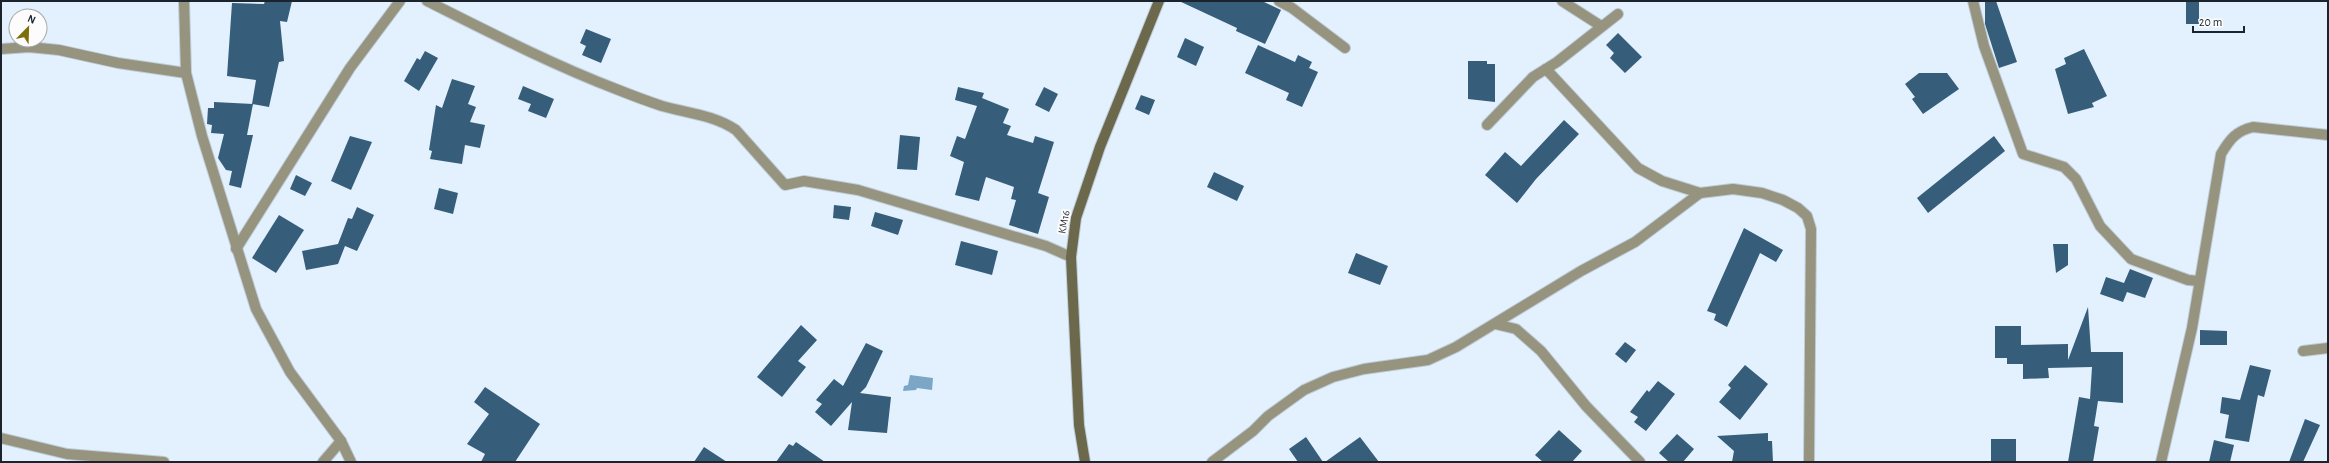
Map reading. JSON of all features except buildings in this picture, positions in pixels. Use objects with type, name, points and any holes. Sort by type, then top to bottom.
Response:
[{"type":"street","points":[[184,1],[186,73],[202,136],[236,249],[256,309],[281,357],[341,441],[351,462]]},
{"type":"street","points":[[236,249],[350,68],[400,1]]},
{"type":"street","points":[[427,1],[519,47],[616,89],[661,105],[713,118],[727,124],[736,130],[785,185],[804,181],[858,190],[1046,246],[1070,257]]},
{"type":"street","name":"KM16","points":[[1085,462],[1079,425],[1070,257],[1076,218],[1087,185],[1159,1]]},
{"type":"street","points":[[1278,1],[1292,8],[1345,48]]},
{"type":"street","points":[[1562,1],[1601,26]]},
{"type":"street","points":[[1973,1],[1984,46],[2023,154],[2064,167],[2076,179],[2100,226],[2131,259],[2188,280],[2199,281]]},
{"type":"street","points":[[1487,126],[1520,89],[1533,77],[1546,69],[1618,14]]},
{"type":"street","points":[[1,49],[29,47],[59,50],[118,63],[186,73]]},
{"type":"street","points":[[1546,69],[1638,168],[1662,181],[1700,193],[1733,189],[1762,193],[1798,208],[1807,216],[1811,229],[1809,462]]},
{"type":"street","points":[[2161,462],[2192,328],[2221,154],[2230,138],[2241,130],[2253,126],[2328,135]]},
{"type":"street","points":[[1212,462],[1253,431],[1268,416],[1304,390],[1333,377],[1364,370],[1428,360],[1456,347],[1581,271],[1635,242],[1700,193]]},
{"type":"street","points":[[1495,324],[1516,329],[1541,351],[1586,406],[1640,462]]},
{"type":"street","points":[[2303,351],[2328,348]]},
{"type":"street","points":[[1,438],[67,454],[164,462]]},
{"type":"street","points":[[323,462],[341,441]]},
{"type":"water","points":[[910,375],[933,378],[932,390],[917,388],[916,390],[903,391],[904,386],[908,385]]}]
